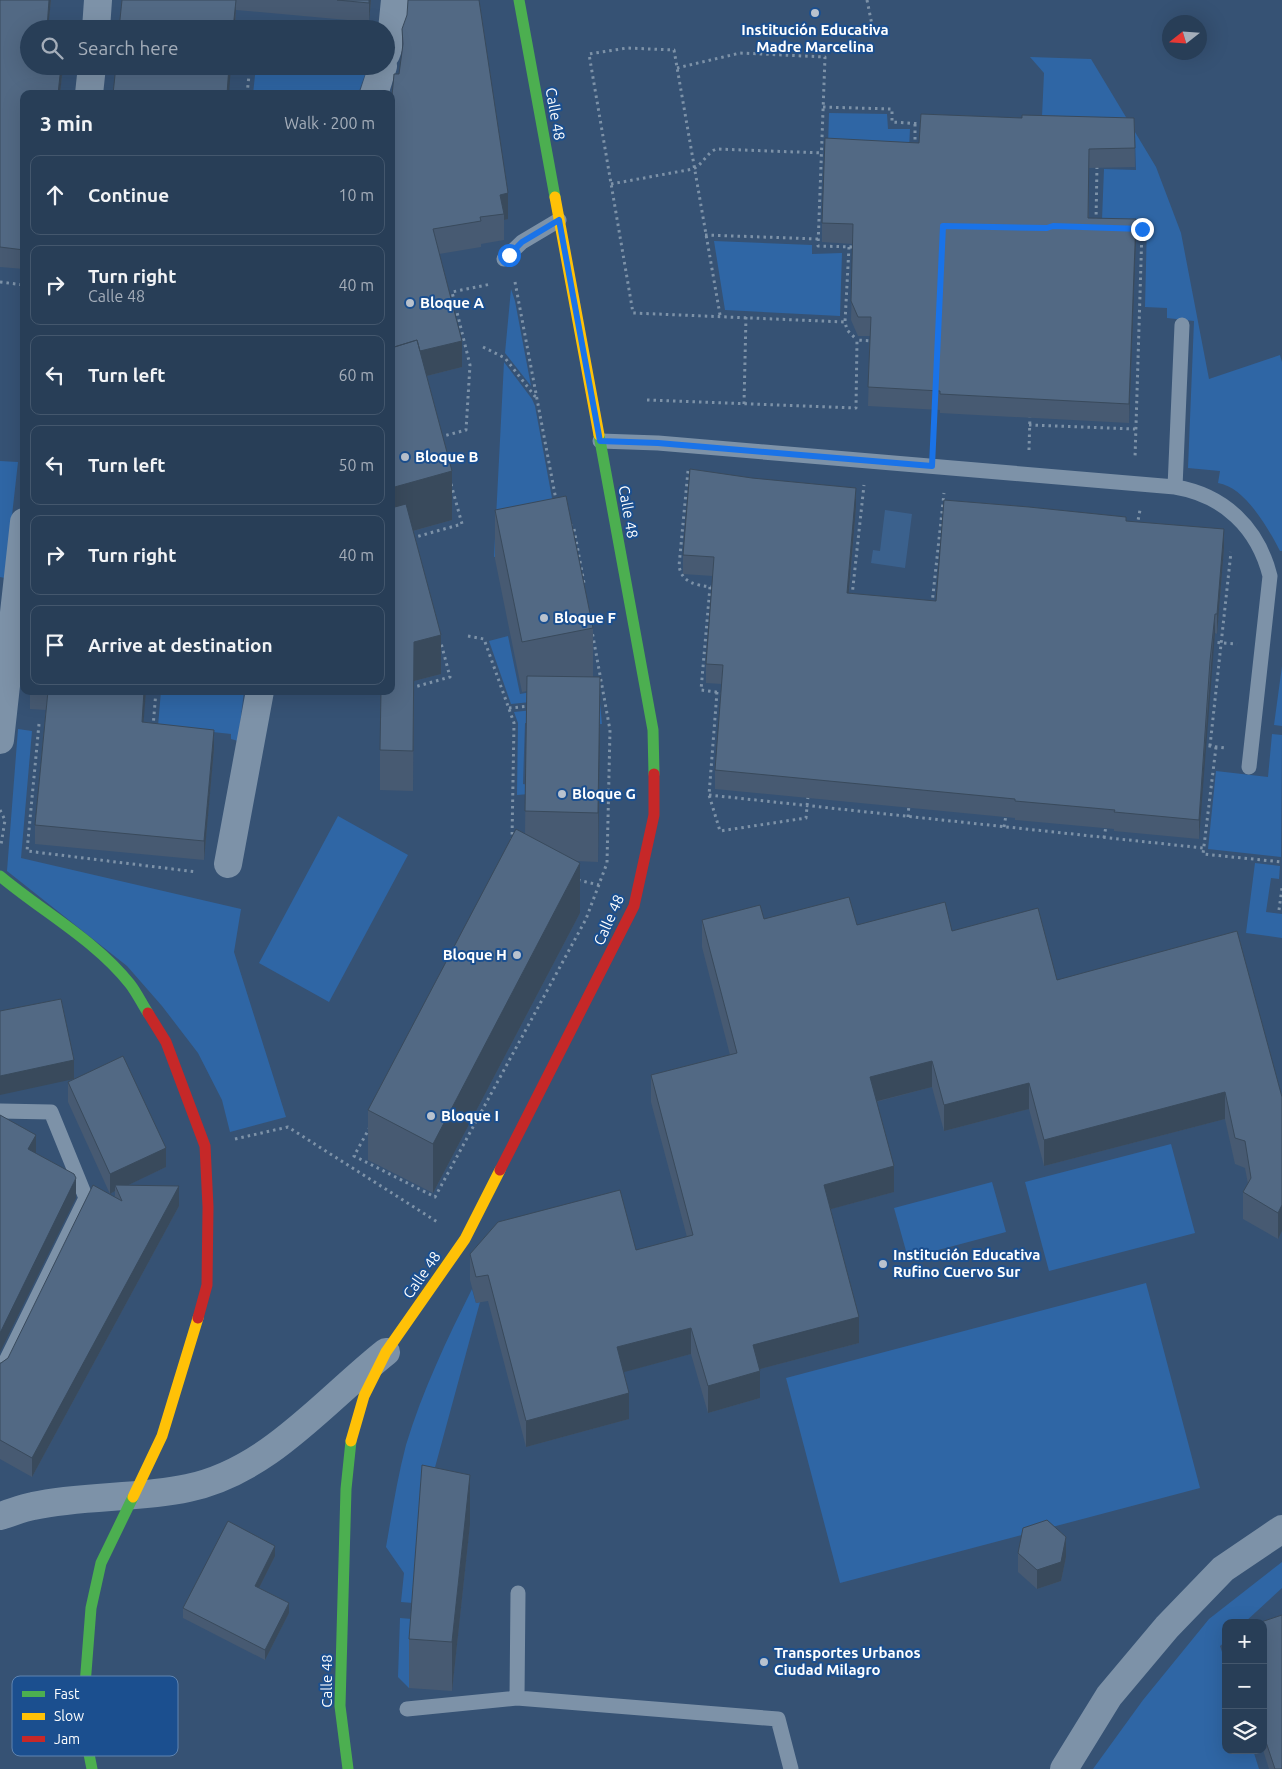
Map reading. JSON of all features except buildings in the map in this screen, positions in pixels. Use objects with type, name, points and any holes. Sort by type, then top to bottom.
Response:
[{"type":"street","points":[[97,20],[98,0]]},
{"type":"street","points":[[393,20],[395,0]]},
{"type":"street","name":"Calle 48","points":[[348,1769],[340,1706],[346,1489],[351,1442],[362,1405],[386,1352],[465,1239],[634,906],[654,815],[653,730],[520,0]]},
{"type":"street","points":[[89,90],[91,75]]},
{"type":"street","points":[[375,90],[380,75]]},
{"type":"street","points":[[1,723],[20,557]]},
{"type":"street","points":[[228,864],[259,695]]},
{"type":"street","points":[[0,876],[91,945],[130,984],[166,1042],[205,1146],[208,1207],[206,1285],[185,1365],[162,1436],[135,1497],[101,1563],[91,1608],[85,1676]]},
{"type":"street","points":[[0,1516],[33,1506],[135,1497],[189,1488],[236,1471],[274,1448],[386,1352]]},
{"type":"street","points":[[1064,1769],[1109,1696],[1167,1627],[1223,1569],[1282,1529]]},
{"type":"street","points":[[89,1756],[92,1769]]},
{"type":"lane","points":[[507,257],[522,242],[559,220]]},
{"type":"lane","points":[[1175,487],[1182,325]]},
{"type":"lane","points":[[600,441],[867,460],[1175,487],[1214,500],[1230,509],[1248,527],[1261,548],[1270,576],[1249,767]]},
{"type":"lane","points":[[0,1111],[52,1112],[86,1198],[0,1373]]},
{"type":"lane","points":[[517,1698],[518,1593]]},
{"type":"lane","points":[[408,1709],[517,1698],[778,1719],[791,1769]]},
{"type":"lane","points":[[80,1769],[84,1756]]},
{"type":"path","points":[[868,0],[872,26]]},
{"type":"path","points":[[720,315],[693,169],[674,50],[627,48],[589,54],[633,313],[746,316],[845,322]]},
{"type":"path","points":[[677,68],[740,53],[825,58],[818,246],[858,247]]},
{"type":"path","points":[[247,90],[249,75]]},
{"type":"path","points":[[823,107],[892,109],[892,122],[924,124]]},
{"type":"path","points":[[915,124],[915,149]]},
{"type":"path","points":[[611,184],[693,169],[701,165],[711,152],[723,148],[831,154]]},
{"type":"path","points":[[1096,227],[1097,161]]},
{"type":"path","points":[[1124,228],[1142,229],[1135,429],[1139,484],[1136,533]]},
{"type":"path","points":[[705,235],[818,239]]},
{"type":"path","points":[[647,400],[856,408],[857,340],[848,330],[845,322],[849,247]]},
{"type":"path","points":[[507,257],[538,400],[558,509]]},
{"type":"path","points":[[0,282],[20,284]]},
{"type":"path","points":[[442,447],[439,438],[466,430],[470,365],[452,292],[491,284]]},
{"type":"path","points":[[744,404],[746,316]]},
{"type":"path","points":[[1129,329],[1139,329]]},
{"type":"path","points":[[857,340],[877,341]]},
{"type":"path","points":[[483,347],[505,358],[538,400]]},
{"type":"path","points":[[931,611],[942,512],[935,401]]},
{"type":"path","points":[[1028,474],[1030,405]]},
{"type":"path","points":[[1030,425],[1135,429]]},
{"type":"path","points":[[692,447],[679,566],[684,579],[698,586],[719,588]]},
{"type":"path","points":[[851,602],[867,460]]},
{"type":"path","points":[[415,547],[412,538],[462,524],[449,476]]},
{"type":"path","points":[[942,512],[951,512]]},
{"type":"path","points":[[566,520],[574,529],[585,592]]},
{"type":"path","points":[[1210,746],[1232,544],[1248,527]]},
{"type":"path","points":[[710,587],[701,690],[727,693]]},
{"type":"path","points":[[373,1121],[354,1156],[436,1197],[586,920],[607,863],[610,730],[592,628]]},
{"type":"path","points":[[468,636],[484,639],[514,724],[512,842]]},
{"type":"path","points":[[408,688],[450,677],[440,640]]},
{"type":"path","points":[[1202,640],[1262,647]]},
{"type":"path","points":[[717,692],[709,795],[720,830],[806,818],[809,787]]},
{"type":"path","points":[[152,735],[156,695]]},
{"type":"path","points":[[595,700],[605,699]]},
{"type":"path","points":[[508,708],[538,706]]},
{"type":"path","points":[[1,723],[49,725]]},
{"type":"path","points":[[39,724],[27,851],[204,872],[228,864]]},
{"type":"path","points":[[1201,745],[1251,751]]},
{"type":"path","points":[[1216,747],[1203,854],[1282,862]]},
{"type":"path","points":[[709,795],[1203,848]]},
{"type":"path","points":[[908,817],[910,798]]},
{"type":"path","points":[[1004,827],[1006,808]]},
{"type":"path","points":[[0,810],[5,820],[0,851]]},
{"type":"path","points":[[1104,838],[1107,819]]},
{"type":"path","points":[[570,877],[599,885]]},
{"type":"path","points":[[1279,910],[1282,888]]},
{"type":"path","points":[[507,1047],[515,1051]]},
{"type":"path","points":[[205,1146],[288,1127],[465,1239]]},
{"type":"shaded area","points":[[1030,57],[1091,59],[1156,167],[1181,233],[1209,379],[1280,355],[1282,362],[1282,551],[1280,551],[1262,520],[1246,500],[1228,486],[1218,483],[1220,471],[1188,468],[1194,321],[1167,318],[1167,308],[1145,307],[1147,223],[1102,220],[1104,169],[1136,170],[1135,136],[1104,136],[1042,117],[1044,73]]},
{"type":"shaded area","points":[[255,75],[365,75],[359,90],[253,90]]},
{"type":"shaded area","points":[[829,113],[887,114],[888,129],[910,129],[909,149],[828,147]]},
{"type":"shaded area","points":[[714,241],[812,245],[812,254],[842,253],[840,316],[725,310]]},
{"type":"shaded area","points":[[511,289],[515,301],[531,386],[505,353]]},
{"type":"shaded area","points":[[504,362],[532,399],[535,406],[554,509],[569,542],[494,557]]},
{"type":"shaded area","points":[[0,461],[18,462],[5,578],[0,577]]},
{"type":"shaded area","points":[[885,510],[912,514],[905,568],[871,563],[873,550],[880,551]]},
{"type":"shaded area","points":[[508,636],[520,694],[598,680],[600,695],[511,704],[489,641]]},
{"type":"shaded area","points":[[1282,666],[1282,726],[1274,725]]},
{"type":"shaded area","points":[[161,695],[244,695],[238,741],[231,739],[231,734],[158,726]]},
{"type":"shaded area","points":[[600,703],[602,724],[525,723],[523,784],[529,785],[529,794],[517,795],[518,723],[514,712]]},
{"type":"shaded area","points":[[18,729],[32,731],[21,858],[241,909],[234,952],[286,1117],[230,1132],[222,1100],[198,1053],[162,1006],[127,966],[7,871]]},
{"type":"shaded area","points":[[1272,734],[1282,735],[1281,857],[1208,849],[1216,771],[1268,777]]},
{"type":"shaded area","points":[[338,816],[408,855],[329,1002],[259,963]]},
{"type":"shaded area","points":[[1255,863],[1280,866],[1279,879],[1271,878],[1266,912],[1282,914],[1282,938],[1246,933]]},
{"type":"shaded area","points":[[1171,1144],[1195,1233],[1049,1271],[1025,1182]]},
{"type":"shaded area","points":[[992,1182],[1006,1232],[908,1258],[894,1208]]},
{"type":"shaded area","points":[[1146,1283],[1200,1488],[840,1583],[786,1378]]},
{"type":"shaded area","points":[[472,1289],[476,1303],[480,1302],[422,1515],[413,1603],[401,1602],[404,1573],[386,1547],[403,1458],[412,1425],[427,1386]]},
{"type":"shaded area","points":[[1282,1562],[1282,1588],[1248,1619],[1222,1619],[1222,1644],[1220,1646],[1222,1652],[1222,1754],[1254,1754],[1259,1769],[1093,1769],[1143,1700],[1209,1619]]},
{"type":"shaded area","points":[[400,1618],[412,1619],[409,1688],[398,1677]]},
{"type":"traffic: fast","points":[[519,0],[555,197]]},
{"type":"traffic: fast","points":[[599,435],[653,730],[654,774]]},
{"type":"traffic: fast","points":[[0,876],[101,954],[130,984],[148,1013]]},
{"type":"traffic: fast","points":[[348,1769],[340,1706],[346,1489],[351,1441]]},
{"type":"traffic: fast","points":[[86,1676],[91,1608],[101,1563],[133,1497]]},
{"type":"traffic: fast","points":[[89,1756],[92,1769]]},
{"type":"traffic: slow","points":[[555,197],[599,435]]},
{"type":"traffic: slow","points":[[351,1441],[364,1396],[386,1352],[465,1239],[500,1170]]},
{"type":"traffic: slow","points":[[133,1497],[162,1436],[198,1318]]},
{"type":"traffic: jam","points":[[500,1170],[634,906],[654,815],[654,774]]},
{"type":"traffic: jam","points":[[148,1013],[166,1042],[205,1146],[208,1207],[207,1285],[198,1318]]},
{"type":"place","name":"Institución Educativa Madre Marcelina","points":[[815,13]]},
{"type":"place","name":"Bloque A","points":[[410,303]]},
{"type":"place","name":"Bloque B","points":[[405,457]]},
{"type":"place","name":"Bloque F","points":[[544,618]]},
{"type":"place","name":"Bloque G","points":[[562,794]]},
{"type":"place","name":"Bloque H","points":[[517,955]]},
{"type":"place","name":"Bloque I","points":[[431,1116]]},
{"type":"place","name":"Institución Educativa Rufino Cuervo Sur","points":[[883,1264]]},
{"type":"place","name":"Transportes Urbanos Ciudad Milagro","points":[[764,1662]]},
{"type":"route","points":[[509,255],[522,242],[559,220],[600,441],[658,443],[932,466],[943,226],[1047,228],[1053,226],[1142,229]]}]
